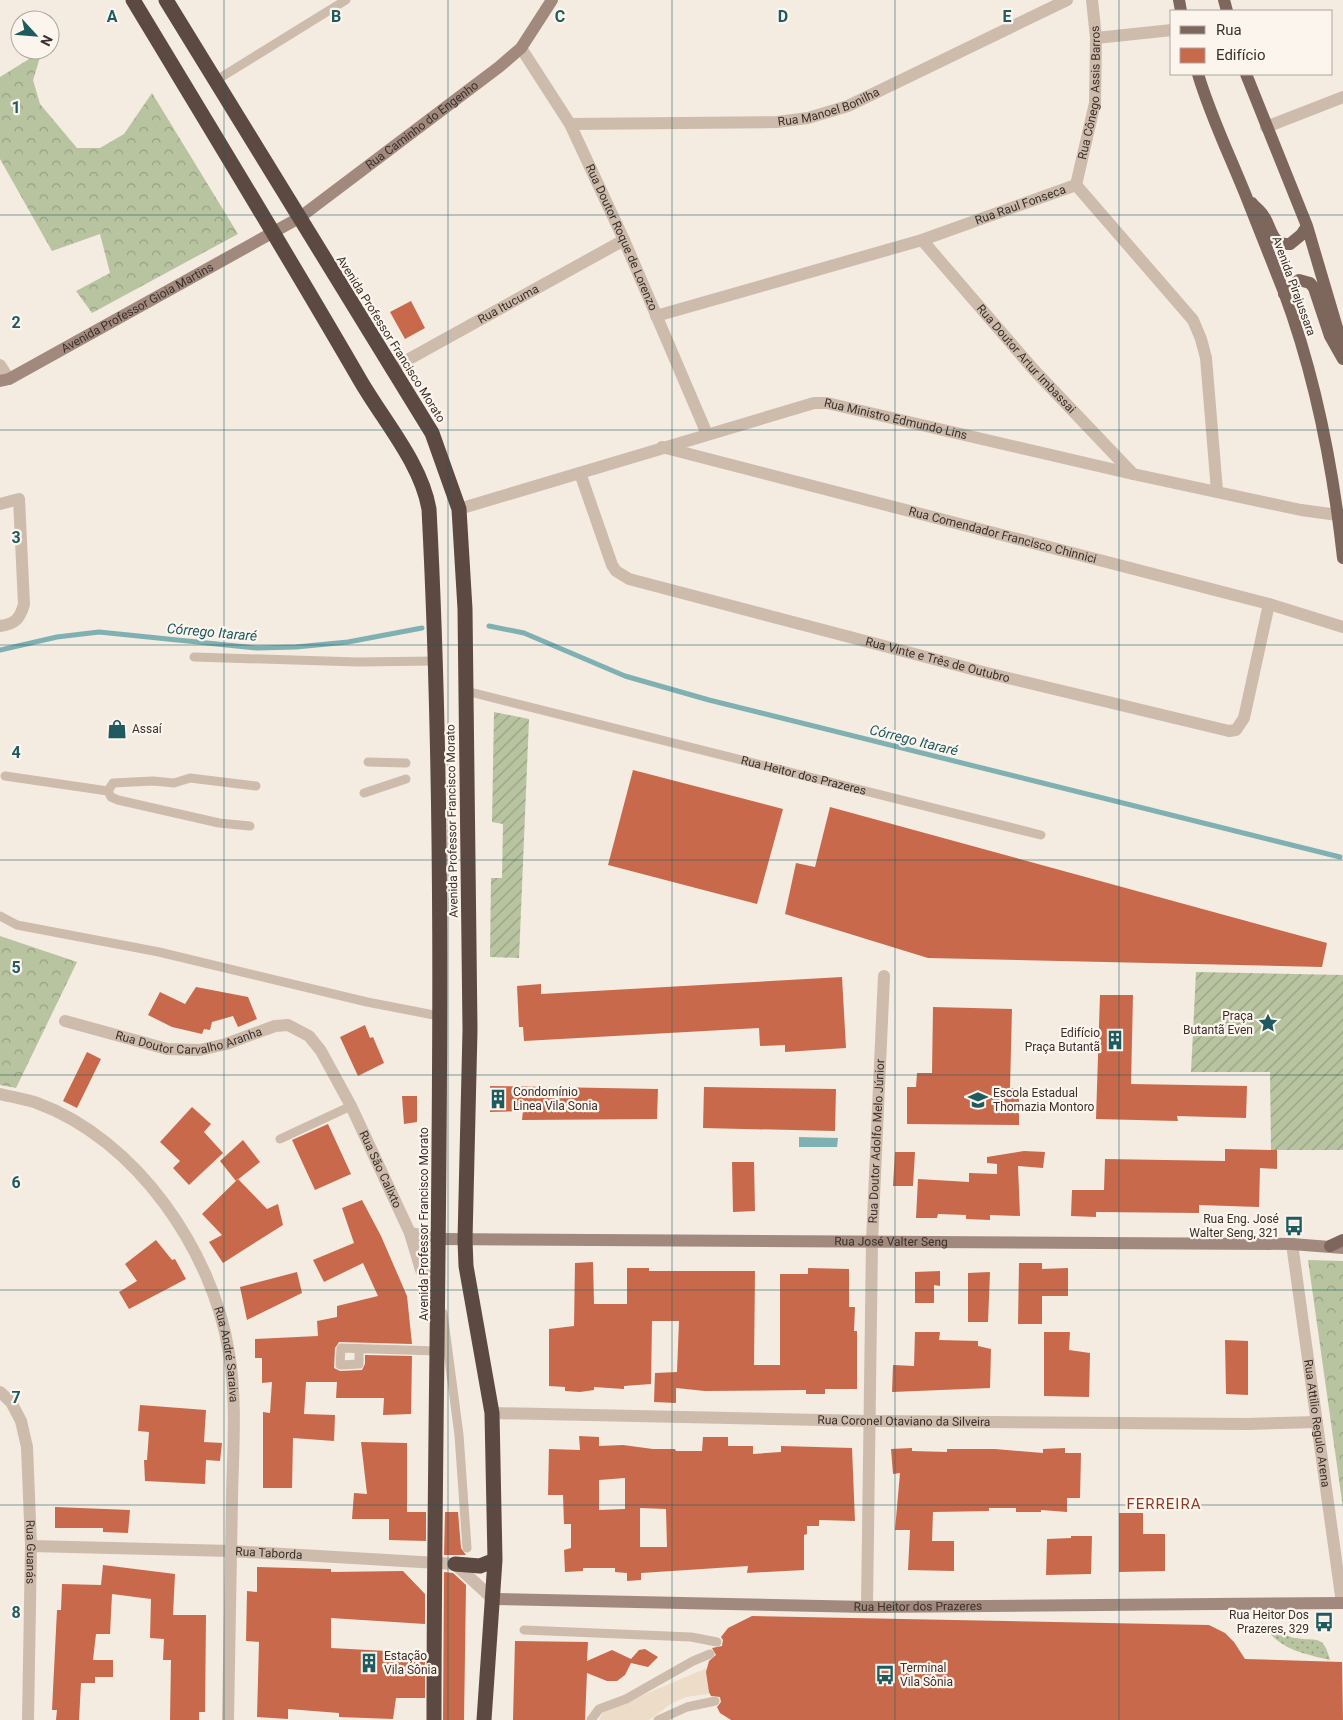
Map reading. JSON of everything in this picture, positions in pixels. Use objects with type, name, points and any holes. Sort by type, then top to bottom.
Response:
[{"type":"highway","name":"Avenida Professor Francisco Morato","points":[[133,0],[275,233],[426,492],[431,537],[439,832],[440,1240],[434,1562],[434,1720]]},
{"type":"highway","name":"Avenida Professor Francisco Morato","points":[[166,0],[298,218],[432,433],[459,509],[465,609],[470,1030],[465,1240],[466,1266],[492,1413],[495,1560],[484,1720]]},
{"type":"highway","points":[[455,1564],[480,1566],[495,1560]]},
{"type":"main road","name":"Avenida Pirajussara","points":[[1198,75],[1215,124],[1248,200],[1284,294],[1305,356],[1318,406],[1338,515],[1343,558]]},
{"type":"main road","points":[[1246,75],[1307,226],[1343,348]]},
{"type":"main road","points":[[1248,200],[1264,216],[1271,235],[1281,242],[1290,244],[1301,235],[1307,226]]},
{"type":"main road","points":[[1284,294],[1288,288],[1299,280],[1310,283],[1314,288],[1330,336],[1343,360]]},
{"type":"main road","points":[[1337,1247],[1343,1240]]},
{"type":"street","name":"Rua Caminho do Engenho","points":[[275,233],[298,218],[499,67],[521,48],[552,0]]},
{"type":"street","name":"Rua Manoel Bonilha","points":[[570,124],[777,122],[826,114],[848,106],[1067,0]]},
{"type":"street","name":"Rua Cônego Assis Barros","points":[[1076,185],[1095,103],[1096,38],[1092,0]]},
{"type":"street","points":[[1096,38],[1170,30]]},
{"type":"street","name":"Rua Doutor Roque de Lorenzo","points":[[521,48],[570,124],[624,240],[707,434]]},
{"type":"street","points":[[1266,127],[1343,97]]},
{"type":"street","name":"Rua Raul Fonseca","points":[[656,316],[922,240],[1076,185],[1193,320],[1202,339],[1206,358],[1218,491]]},
{"type":"street","name":"Avenida Professor Gioia Martins","points":[[4,380],[275,233]]},
{"type":"street","name":"Rua Itucuma","points":[[391,369],[624,240]]},
{"type":"street","name":"Rua Doutor Artur Imbassai","points":[[922,240],[1034,370],[1133,474]]},
{"type":"street","points":[[0,365],[4,380]]},
{"type":"street","name":"Rua Ministro Edmundo Lins","points":[[459,509],[814,403],[827,403],[1133,474],[1301,510],[1338,515]]},
{"type":"street","name":"Rua Comendador Francisco Chinnici","points":[[662,447],[1269,604],[1343,627]]},
{"type":"street","name":"Rua Vinte e Três de Outubro","points":[[580,473],[612,565],[616,571],[629,579],[987,673],[1229,731],[1236,730],[1244,718],[1269,604]]},
{"type":"street","points":[[0,504],[19,499],[24,604],[18,620],[11,624],[0,626]]},
{"type":"street","name":"Rua Doutor Adolfo Melo Júnior","points":[[867,1607],[872,1241],[884,976]]},
{"type":"street","name":"Rua Doutor Carvalho Aranha","points":[[65,1021],[167,1049],[200,1050],[226,1044],[276,1026],[288,1025],[309,1036]]},
{"type":"street","name":"Rua São Calixto","points":[[309,1036],[321,1051],[350,1106],[410,1233],[421,1270],[427,1276],[439,1280]]},
{"type":"street","name":"Rua André Saraiva","points":[[0,1094],[37,1103],[78,1124],[121,1155],[159,1197],[208,1275],[218,1305],[230,1354],[234,1421],[228,1720]]},
{"type":"street","points":[[410,1233],[440,1240]]},
{"type":"street","name":"Rua José Valter Seng","points":[[440,1240],[1292,1244],[1337,1247]]},
{"type":"street","name":"Rua Attilio Regulo Arena","points":[[1292,1244],[1342,1603]]},
{"type":"street","name":"Rua Guanás","points":[[0,1392],[10,1402],[21,1421],[27,1447],[31,1546],[28,1720]]},
{"type":"street","name":"Rua Coronel Otaviano da Silveira","points":[[492,1413],[870,1421],[1247,1424],[1317,1422]]},
{"type":"street","name":"Rua Taborda","points":[[31,1546],[231,1551],[455,1564]]},
{"type":"street","points":[[455,1564],[493,1599]]},
{"type":"street","name":"Rua Heitor dos Prazeres","points":[[493,1599],[867,1607],[1342,1603]]},
{"type":"lane","points":[[215,81],[346,0]]},
{"type":"lane","points":[[194,657],[358,662],[434,661]]},
{"type":"lane","name":"Rua Heitor dos Prazeres","points":[[466,692],[1041,835]]},
{"type":"lane","points":[[368,762],[406,763]]},
{"type":"lane","points":[[5,776],[108,791]]},
{"type":"lane","points":[[108,791],[113,783],[153,781],[174,783],[190,778],[256,786]]},
{"type":"lane","points":[[364,793],[406,779]]},
{"type":"lane","points":[[108,791],[111,798],[118,800],[219,823],[250,826]]},
{"type":"lane","points":[[0,916],[17,925],[159,952],[367,1002],[439,1016]]},
{"type":"lane","points":[[280,1139],[350,1106]]},
{"type":"lane","points":[[439,1280],[459,1435],[467,1548]]},
{"type":"lane","points":[[359,1349],[437,1351]]},
{"type":"lane","points":[[524,1630],[691,1636],[717,1642]]},
{"type":"lane","points":[[582,1720],[598,1710],[643,1690],[693,1661],[710,1654]]},
{"type":"lane","points":[[658,1720],[687,1707],[715,1702]]},
{"type":"lane","points":[[592,1720],[598,1710]]},
{"type":"green space","points":[[27,60],[39,60],[33,80],[40,104],[77,148],[100,148],[124,134],[152,93],[238,234],[92,313],[76,291],[110,273],[100,234],[52,251],[0,159],[0,77]]},
{"type":"green space","points":[[494,712],[529,719],[519,958],[490,957],[491,878],[502,878],[503,824],[492,822]]},
{"type":"green space","points":[[0,936],[77,962],[16,1088],[0,1085]]},
{"type":"green space","name":"Praça Butantã Even","points":[[1196,972],[1343,975],[1343,1150],[1271,1150],[1270,1072],[1191,1072]]},
{"type":"green space","points":[[1308,1260],[1343,1261],[1343,1508]]},
{"type":"green space","points":[[1273,1628],[1292,1637],[1322,1642],[1330,1660],[1303,1653],[1279,1642],[1266,1629]]},
{"type":"shaded area","points":[[731,1658],[734,1690],[686,1697],[672,1703],[649,1720],[599,1720],[603,1712]]},
{"type":"water","points":[[799,1137],[838,1138],[837,1147],[799,1147]]},
{"type":"building","points":[[411,301],[425,328],[405,339],[390,312]]},
{"type":"building","points":[[633,770],[783,809],[757,904],[608,865]]},
{"type":"building","points":[[830,807],[1327,943],[1322,967],[928,958],[785,914],[796,863],[815,867]]},
{"type":"building","points":[[842,977],[846,1048],[785,1052],[785,1045],[760,1046],[759,1028],[524,1041],[523,1027],[519,1027],[517,986],[541,984],[541,994]]},
{"type":"building","points":[[196,987],[248,997],[257,1019],[238,1027],[233,1016],[212,1022],[210,1030],[204,1029],[202,1034],[172,1027],[148,1015],[160,992],[185,1004]]},
{"type":"building","name":"Edifício Praça Butantã","points":[[1100,995],[1133,995],[1131,1084],[1247,1086],[1246,1118],[1177,1116],[1178,1121],[1096,1119]]},
{"type":"building","points":[[933,1007],[1012,1009],[1010,1088],[1019,1088],[1019,1125],[907,1124],[907,1087],[916,1087],[917,1073],[932,1073]]},
{"type":"building","points":[[365,1025],[370,1038],[373,1037],[384,1063],[358,1076],[340,1037]]},
{"type":"building","points":[[87,1052],[101,1059],[77,1108],[63,1101]]},
{"type":"building","points":[[490,1086],[658,1089],[657,1119],[522,1120],[523,1111],[490,1112]]},
{"type":"building","points":[[704,1087],[836,1089],[835,1131],[703,1128]]},
{"type":"building","points":[[402,1096],[417,1096],[417,1122],[404,1124]]},
{"type":"building","points":[[192,1107],[211,1124],[204,1132],[223,1153],[189,1185],[173,1168],[180,1161],[160,1142]]},
{"type":"building","points":[[328,1124],[351,1174],[315,1190],[292,1140]]},
{"type":"building","points":[[243,1140],[260,1162],[236,1181],[220,1161]]},
{"type":"building","points":[[1225,1149],[1277,1150],[1277,1169],[1260,1168],[1259,1207],[1199,1205],[1199,1213],[1096,1212],[1096,1217],[1071,1216],[1072,1190],[1104,1190],[1105,1159],[1225,1161]]},
{"type":"building","points":[[1024,1151],[1045,1152],[1043,1168],[1018,1166],[1020,1216],[990,1215],[990,1220],[966,1219],[966,1215],[938,1214],[937,1218],[916,1218],[918,1179],[969,1182],[969,1173],[997,1174],[997,1164],[987,1163],[987,1157]]},
{"type":"building","points":[[895,1152],[915,1152],[913,1186],[893,1186]]},
{"type":"building","points":[[732,1162],[754,1162],[755,1211],[733,1212]]},
{"type":"building","points":[[238,1179],[267,1209],[278,1204],[283,1225],[223,1263],[209,1242],[222,1235],[202,1214]]},
{"type":"building","points":[[362,1200],[381,1236],[407,1296],[412,1344],[339,1342],[335,1348],[334,1368],[340,1371],[362,1370],[365,1364],[365,1355],[412,1356],[411,1414],[383,1415],[384,1398],[336,1398],[337,1382],[306,1382],[304,1414],[335,1415],[334,1441],[293,1438],[292,1488],[263,1488],[263,1412],[270,1413],[272,1382],[262,1383],[262,1358],[255,1358],[255,1339],[318,1336],[317,1321],[337,1317],[337,1306],[378,1296],[363,1263],[324,1282],[313,1260],[354,1243],[342,1208]]},
{"type":"building","points":[[156,1240],[172,1260],[175,1259],[186,1279],[129,1309],[119,1292],[137,1281],[125,1264]]},
{"type":"building","points":[[593,1262],[594,1304],[627,1304],[627,1268],[649,1268],[649,1271],[755,1271],[754,1365],[780,1365],[780,1274],[808,1274],[808,1268],[849,1269],[849,1307],[855,1307],[854,1331],[857,1331],[857,1389],[825,1389],[825,1394],[806,1394],[806,1390],[705,1391],[676,1388],[676,1403],[654,1402],[655,1373],[677,1372],[679,1321],[652,1321],[651,1384],[624,1386],[624,1389],[594,1387],[594,1390],[580,1392],[565,1391],[565,1387],[549,1386],[549,1329],[574,1326],[575,1263]]},
{"type":"building","points":[[1019,1263],[1042,1263],[1042,1269],[1068,1268],[1068,1296],[1042,1296],[1042,1324],[1018,1324]]},
{"type":"building","points":[[940,1271],[940,1286],[934,1285],[934,1303],[915,1303],[915,1272]]},
{"type":"building","points":[[297,1272],[302,1293],[247,1320],[240,1287]]},
{"type":"building","points":[[990,1272],[988,1322],[968,1322],[968,1273]]},
{"type":"building","points":[[915,1332],[940,1332],[939,1340],[978,1341],[978,1346],[991,1349],[990,1388],[892,1392],[893,1365],[914,1366]]},
{"type":"building","points":[[1044,1332],[1070,1332],[1069,1350],[1090,1353],[1089,1397],[1044,1396]]},
{"type":"building","points":[[1225,1340],[1248,1341],[1248,1395],[1226,1394]]},
{"type":"building","points":[[140,1405],[206,1410],[204,1442],[222,1443],[220,1461],[206,1460],[205,1484],[145,1481],[144,1460],[147,1460],[149,1432],[138,1431]]},
{"type":"building","points":[[579,1436],[599,1437],[599,1446],[623,1445],[653,1449],[675,1449],[676,1451],[702,1451],[703,1437],[728,1437],[728,1446],[753,1446],[753,1454],[781,1452],[781,1446],[852,1448],[855,1521],[819,1520],[819,1526],[807,1526],[807,1534],[804,1535],[804,1570],[747,1573],[748,1566],[641,1573],[641,1580],[627,1581],[627,1573],[615,1572],[615,1568],[583,1568],[583,1571],[565,1572],[564,1550],[571,1548],[571,1524],[564,1524],[563,1495],[548,1495],[549,1449],[580,1450]],"holes":[[[625,1478],[625,1509],[599,1510],[599,1480]],[[640,1508],[666,1509],[667,1547],[640,1547]]]},
{"type":"building","points":[[361,1442],[407,1443],[407,1512],[426,1512],[426,1541],[389,1540],[389,1519],[352,1519],[354,1493],[367,1494]]},
{"type":"building","points":[[912,1448],[912,1451],[947,1452],[947,1449],[995,1449],[1043,1453],[1043,1449],[1065,1448],[1065,1453],[1081,1453],[1080,1498],[1067,1498],[1067,1512],[1041,1510],[1041,1512],[1016,1512],[1016,1508],[989,1508],[989,1511],[933,1512],[932,1541],[954,1541],[954,1571],[908,1570],[910,1530],[895,1530],[900,1473],[893,1474],[891,1449]]},
{"type":"building","points":[[55,1507],[130,1510],[128,1533],[103,1532],[103,1528],[55,1528]]},
{"type":"building","points":[[445,1512],[458,1512],[461,1548],[466,1555],[444,1555]]},
{"type":"building","points":[[1119,1513],[1143,1513],[1143,1534],[1165,1534],[1165,1571],[1119,1572]]},
{"type":"building","points":[[1071,1536],[1092,1536],[1091,1574],[1046,1575],[1047,1539],[1071,1538]]},
{"type":"building","points":[[103,1565],[175,1574],[173,1615],[206,1615],[205,1712],[199,1712],[199,1720],[170,1720],[171,1660],[163,1660],[164,1639],[150,1638],[151,1599],[112,1594],[110,1634],[96,1634],[93,1660],[113,1660],[113,1677],[95,1677],[95,1683],[81,1683],[79,1720],[56,1720],[57,1710],[52,1710],[57,1610],[61,1610],[62,1584],[101,1585]]},
{"type":"building","points":[[257,1567],[331,1569],[331,1572],[403,1571],[425,1594],[425,1624],[331,1618],[331,1648],[425,1653],[425,1698],[396,1698],[393,1719],[339,1717],[339,1713],[288,1709],[288,1719],[257,1717],[259,1642],[246,1641],[247,1591],[257,1592]]},
{"type":"building","points":[[444,1572],[453,1573],[466,1585],[464,1720],[443,1720]]},
{"type":"building","points":[[752,1616],[1209,1625],[1225,1633],[1234,1642],[1245,1659],[1342,1662],[1343,1720],[731,1720],[720,1713],[717,1707],[721,1702],[720,1697],[711,1696],[706,1672],[709,1661],[716,1655],[712,1648],[722,1646],[723,1640],[721,1637],[728,1628]]},
{"type":"building","points":[[515,1641],[588,1642],[587,1661],[612,1650],[631,1659],[639,1650],[645,1649],[658,1657],[648,1667],[631,1663],[625,1675],[617,1681],[607,1681],[587,1673],[585,1720],[513,1720]]},
{"type":"waterway","name":"Córrego Itararé","points":[[489,626],[524,633],[625,676],[709,700],[1340,857]]},
{"type":"waterway","name":"Córrego Itararé","points":[[0,650],[57,637],[99,632],[257,648],[296,647],[348,642],[422,628]]},
{"type":"place","name":"Assaí","points":[[117,729]]},
{"type":"place","name":"Praça Butantã Even","points":[[1268,1023]]},
{"type":"place","name":"Edifício Praça Butantã","points":[[1115,1040]]},
{"type":"place","name":"Condomínio Linea Vila Sonia","points":[[498,1099]]},
{"type":"place","name":"Escola Estadual Thomazia Montoro","points":[[978,1100]]},
{"type":"place","name":"Rua Eng. José Walter Seng, 321","points":[[1294,1226]]},
{"type":"place","name":"Rua Heitor Dos Prazeres, 329","points":[[1324,1622]]},
{"type":"place","name":"Estação Vila Sônia","points":[[369,1663]]},
{"type":"place","name":"Terminal Vila Sônia","points":[[885,1675]]},
{"type":"district","name":"FERREIRA","points":[[1164,1504]]}]
